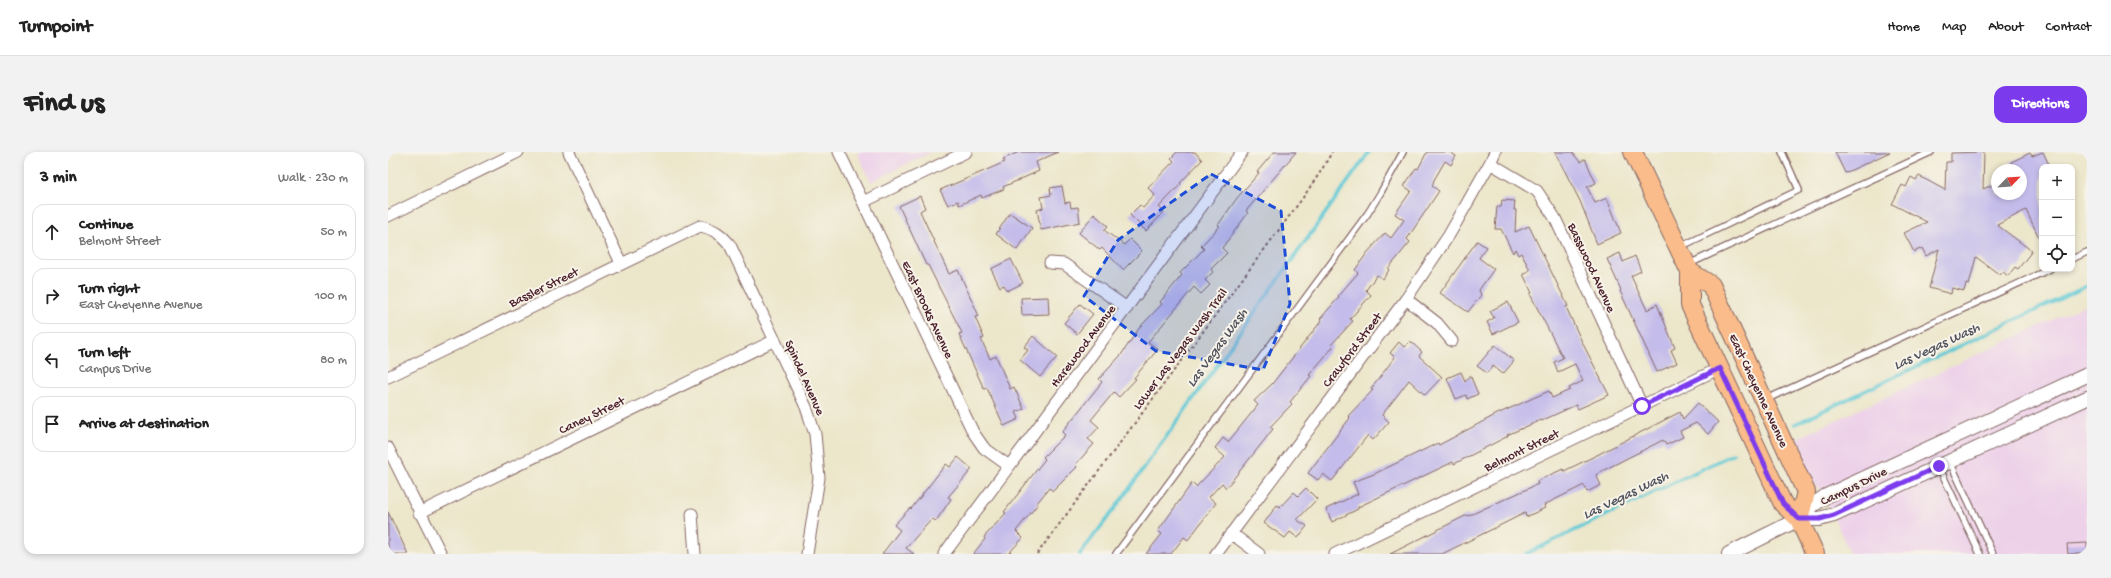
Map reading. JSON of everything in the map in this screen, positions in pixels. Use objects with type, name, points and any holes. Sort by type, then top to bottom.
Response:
[{"type":"main road","name":"East Cheyenne Avenue","points":[[1632,152],[1688,268],[1690,305],[1783,504],[1799,519],[1815,554]]},
{"type":"main road","name":"East Cheyenne Avenue","points":[[1688,268],[1711,285],[1806,492],[1799,519]]},
{"type":"street","points":[[388,216],[518,152]]},
{"type":"street","points":[[569,152],[621,263]]},
{"type":"street","name":"East Brooks Avenue","points":[[839,152],[973,432],[984,448],[1009,466]]},
{"type":"street","points":[[863,202],[966,152]]},
{"type":"street","name":"Harewood Avenue","points":[[944,554],[1242,152]]},
{"type":"street","name":"Crawford Street","points":[[1216,554],[1406,299],[1449,235],[1495,152]]},
{"type":"street","name":"Basswood Avenue","points":[[1490,163],[1537,191],[1555,218],[1642,406]]},
{"type":"street","name":"Bassler Street","points":[[388,377],[700,226],[712,228]]},
{"type":"street","name":"Spindel Avenue","points":[[712,228],[722,234],[730,245],[806,407],[815,434],[819,478],[807,554]]},
{"type":"street","points":[[1050,263],[1064,264],[1127,308]]},
{"type":"street","points":[[1406,299],[1437,323],[1452,341]]},
{"type":"street","name":"Caney Street","points":[[419,513],[775,340]]},
{"type":"street","name":"Belmont Street","points":[[1335,554],[1720,368]]},
{"type":"street","name":"Campus Drive","points":[[1799,519],[1813,505],[1826,496],[2087,375]]},
{"type":"street","name":"Campus Drive","points":[[1799,519],[1820,519],[1834,515],[2087,398]]},
{"type":"street","points":[[1936,445],[1944,464]]},
{"type":"street","points":[[388,448],[419,513],[441,554]]},
{"type":"street","points":[[692,514],[695,554]]},
{"type":"street","points":[[1729,554],[1799,519]]},
{"type":"street","points":[[1231,533],[1259,554]]},
{"type":"lane","points":[[1116,554],[1368,213],[1403,152]]},
{"type":"lane","points":[[1678,248],[1799,190],[1782,152]]},
{"type":"lane","points":[[1688,268],[1931,152]]},
{"type":"lane","points":[[2075,258],[2087,252]]},
{"type":"lane","points":[[1765,400],[2043,272]]},
{"type":"lane","points":[[1944,464],[1980,554]]},
{"type":"lane","points":[[1944,464],[1993,554]]},
{"type":"path","name":"Lower Las Vegas Wash Trail","points":[[1037,554],[1302,199],[1332,152]]},
{"type":"highlighted area","points":[[1211,174],[1281,211],[1290,304],[1263,370],[1156,351],[1084,296],[1118,240]]},
{"type":"shaded area","points":[[857,152],[931,152],[871,182]]},
{"type":"shaded area","points":[[2087,304],[2087,554],[1850,554],[1821,489],[1812,484],[1791,441]]},
{"type":"building","points":[[1019,152],[1058,152],[1036,162],[1039,171],[1003,187],[1004,189],[982,198],[981,195],[959,205],[958,201],[948,205],[940,190],[1005,162],[1003,159]]},
{"type":"building","points":[[1177,152],[1195,152],[1202,160],[1159,207],[1164,212],[1146,231],[1130,215],[1140,205],[1143,208],[1155,195],[1148,188],[1174,161],[1171,158]]},
{"type":"building","points":[[1274,152],[1296,152],[1246,211],[1248,213],[1222,248],[1227,253],[1211,269],[1213,272],[1205,280],[1210,285],[1201,294],[1194,287],[1148,342],[1158,349],[1134,378],[1136,379],[1119,397],[1114,392],[1091,420],[1099,427],[1088,439],[1094,444],[1075,465],[1077,467],[1053,491],[1049,488],[1037,503],[1038,504],[1016,531],[1023,538],[1008,554],[973,554],[985,539],[984,537],[1006,513],[1004,512],[1045,459],[1043,457],[1065,435],[1062,432],[1102,382],[1099,379],[1121,355],[1140,327],[1162,304],[1160,302],[1182,275],[1180,273],[1204,249],[1201,246],[1220,226],[1218,225],[1237,198],[1259,173],[1257,172]]},
{"type":"building","points":[[1427,152],[1450,152],[1456,156],[1451,165],[1445,161],[1434,180],[1432,186],[1439,191],[1407,239],[1410,242],[1388,269],[1389,270],[1383,279],[1377,275],[1366,290],[1371,295],[1350,319],[1353,321],[1331,345],[1333,347],[1309,375],[1311,376],[1290,402],[1292,404],[1270,427],[1273,429],[1255,452],[1226,488],[1222,483],[1209,497],[1216,503],[1188,540],[1184,537],[1171,554],[1146,554],[1162,534],[1158,531],[1192,483],[1196,487],[1225,457],[1215,448],[1223,438],[1228,442],[1258,405],[1254,401],[1272,384],[1322,320],[1320,319],[1358,273],[1355,270],[1367,253],[1385,233],[1391,238],[1404,220],[1395,214],[1411,191],[1404,186],[1416,168],[1418,169]]},
{"type":"building","points":[[1555,152],[1572,152],[1580,162],[1585,159],[1596,183],[1587,187],[1595,203],[1607,198],[1621,233],[1597,244],[1580,201]]},
{"type":"building","points":[[1835,152],[1890,152],[1845,173]]},
{"type":"building","points":[[1984,152],[1983,189],[1991,186],[1991,200],[2027,200],[2027,164],[2012,164],[2011,162],[2030,153],[2032,156],[2043,152],[2049,164],[2039,164],[2039,238],[2026,210],[1997,225],[2032,251],[2018,269],[2015,267],[2008,276],[2003,272],[2000,275],[1976,257],[1969,285],[1966,284],[1964,291],[1952,288],[1951,294],[1929,288],[1939,249],[1926,256],[1922,248],[1914,252],[1904,233],[1927,222],[1892,204],[1902,185],[1906,187],[1911,177],[1916,180],[1919,176],[1945,190],[1946,162],[1951,162],[1951,153]]},
{"type":"building","points":[[1062,186],[1065,203],[1070,202],[1071,208],[1078,207],[1080,222],[1041,230],[1037,210],[1043,208],[1041,197],[1051,195],[1050,188]]},
{"type":"building","points":[[920,196],[925,208],[920,211],[949,274],[958,270],[979,316],[975,317],[984,338],[981,339],[990,359],[996,356],[1010,389],[1014,387],[1024,409],[1016,412],[1019,419],[1004,426],[987,388],[984,389],[959,334],[962,333],[928,265],[926,265],[899,206]]},
{"type":"building","points":[[1502,200],[1515,201],[1515,232],[1529,226],[1568,306],[1566,307],[1582,342],[1609,395],[1578,409],[1576,405],[1507,435],[1508,436],[1454,464],[1453,462],[1358,507],[1358,509],[1332,522],[1326,509],[1358,494],[1353,482],[1374,474],[1438,443],[1439,445],[1497,414],[1549,391],[1552,398],[1570,390],[1569,388],[1583,381],[1575,364],[1558,372],[1554,362],[1563,358],[1530,294],[1532,293],[1523,274],[1530,270],[1521,253],[1518,255],[1515,249],[1513,253],[1501,229],[1495,229],[1497,207],[1501,207]]},
{"type":"building","points":[[1010,213],[1032,228],[1017,250],[996,234]]},
{"type":"building","points":[[1094,214],[1108,226],[1104,230],[1124,245],[1130,239],[1142,251],[1123,270],[1102,248],[1100,250],[1079,233]]},
{"type":"building","points":[[1477,241],[1486,247],[1479,258],[1494,269],[1479,290],[1481,295],[1468,312],[1440,293]]},
{"type":"building","points":[[1620,253],[1623,262],[1635,256],[1641,271],[1631,276],[1647,310],[1657,304],[1675,348],[1671,350],[1677,363],[1657,372],[1607,259]]},
{"type":"building","points":[[1011,259],[1023,283],[1007,291],[1004,285],[1000,287],[991,269]]},
{"type":"building","points":[[1048,297],[1049,314],[1022,315],[1021,298]]},
{"type":"building","points":[[1508,302],[1518,322],[1493,334],[1487,322],[1494,318],[1490,311]]},
{"type":"building","points":[[1080,304],[1093,314],[1077,334],[1064,323]]},
{"type":"building","points":[[1033,336],[1057,357],[1040,377],[1020,360],[1028,350],[1024,347]]},
{"type":"building","points":[[1410,341],[1422,352],[1419,356],[1442,377],[1425,395],[1409,380],[1382,415],[1389,422],[1373,440],[1368,435],[1332,481],[1323,474],[1318,480],[1308,473],[1350,418],[1348,416],[1373,390],[1371,389],[1395,357],[1390,353],[1399,342],[1404,347]]},
{"type":"building","points":[[1495,345],[1514,361],[1503,374],[1493,366],[1487,373],[1477,366]]},
{"type":"building","points":[[1461,372],[1465,381],[1470,375],[1478,394],[1467,399],[1466,395],[1456,399],[1447,378]]},
{"type":"building","points":[[1698,403],[1718,422],[1708,434],[1696,423],[1680,431],[1683,437],[1666,445],[1663,440],[1600,472],[1596,475],[1601,485],[1587,492],[1584,485],[1544,505],[1545,508],[1526,517],[1525,513],[1442,554],[1390,554],[1467,515],[1468,516],[1538,484],[1537,481],[1563,469],[1564,471],[1680,412],[1683,419]]},
{"type":"building","points":[[958,457],[972,469],[948,497],[951,499],[936,521],[932,519],[906,548],[914,554],[882,554],[900,530],[894,525],[910,508],[911,509],[946,464],[950,467]]},
{"type":"building","points":[[1306,488],[1317,499],[1297,520],[1307,526],[1298,538],[1290,532],[1285,538],[1264,523],[1277,505],[1280,507],[1294,492],[1298,496]]},
{"type":"building","points":[[388,512],[408,554],[390,554],[388,550]]},
{"type":"building","points":[[2087,543],[2087,554],[2068,554],[2067,544]]},
{"type":"waterway","name":"Las Vegas Wash","points":[[1080,554],[1119,503],[1369,152]]},
{"type":"waterway","name":"Las Vegas Wash","points":[[1795,424],[2087,286]]},
{"type":"waterway","name":"Las Vegas Wash","points":[[1526,554],[1733,454]]},
{"type":"route","points":[[1642,406],[1720,368],[1783,504],[1799,519],[1820,519],[1834,515],[1939,466]]}]
